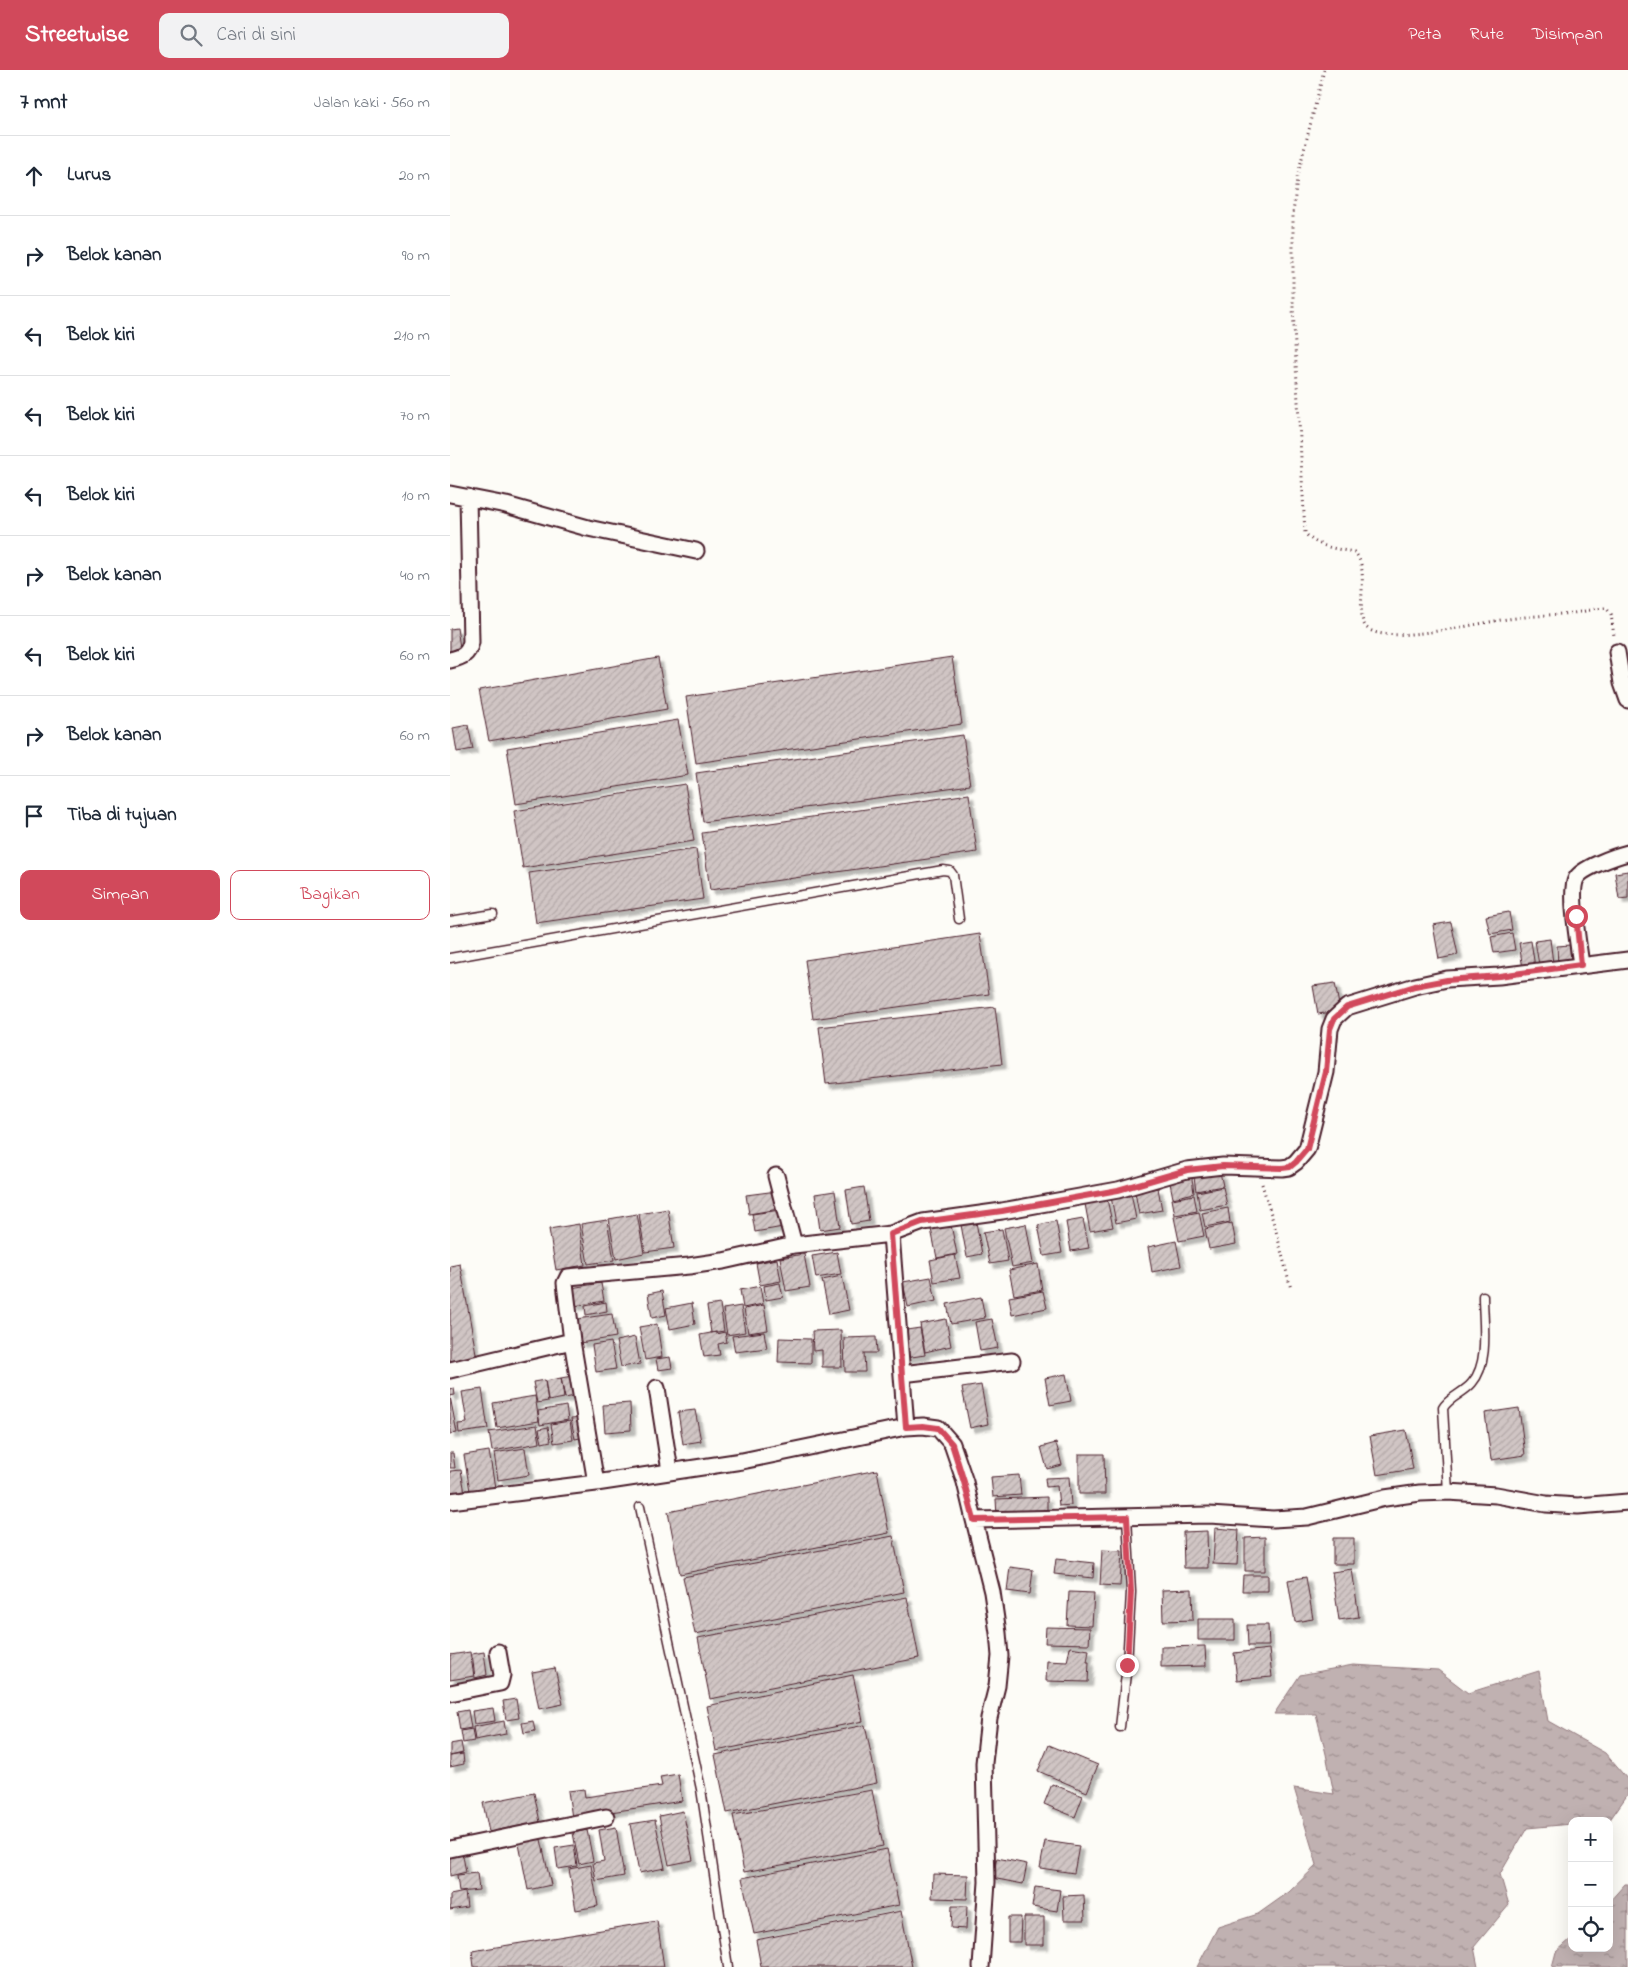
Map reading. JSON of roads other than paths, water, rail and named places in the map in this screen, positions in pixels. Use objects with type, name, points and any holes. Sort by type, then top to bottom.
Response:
[{"type":"street","points":[[450,494],[506,505],[588,528],[696,551]]},
{"type":"street","points":[[450,660],[463,656],[469,650],[471,642],[468,497]]},
{"type":"street","points":[[1617,652],[1622,683],[1628,700]]},
{"type":"street","points":[[1581,965],[1574,892],[1576,879],[1580,874],[1598,864],[1617,855],[1628,853]]},
{"type":"street","points":[[596,1483],[572,1342],[565,1283],[568,1278],[689,1266],[723,1261],[794,1245],[891,1234],[930,1220],[1002,1211],[1118,1190],[1187,1170],[1223,1166],[1290,1167],[1307,1149],[1326,1072],[1330,1029],[1334,1019],[1347,1007],[1415,986],[1447,980],[1499,976],[1628,960]]},
{"type":"street","points":[[776,1176],[794,1245]]},
{"type":"street","points":[[891,1234],[906,1427]]},
{"type":"street","points":[[450,1370],[572,1342]]},
{"type":"street","points":[[902,1374],[1012,1361]]},
{"type":"street","points":[[657,1388],[670,1471]]},
{"type":"street","points":[[450,1501],[596,1483],[774,1456],[906,1427],[923,1426],[938,1428],[952,1444],[964,1482],[992,1592],[1000,1656],[997,1686],[988,1718],[984,1763],[987,1882],[981,1967]]},
{"type":"street","points":[[974,1520],[1209,1515],[1273,1519],[1307,1517],[1385,1498],[1420,1493],[1448,1492],[1496,1495],[1546,1504],[1578,1506],[1628,1502]]},
{"type":"street","points":[[450,1693],[500,1683],[502,1675],[498,1652]]},
{"type":"street","points":[[450,1849],[606,1817]]},
{"type":"lane","points":[[450,958],[943,870],[950,871],[953,875],[959,919]]},
{"type":"lane","points":[[450,921],[493,914]]},
{"type":"lane","points":[[1448,1492],[1443,1408],[1446,1403],[1467,1390],[1475,1380],[1480,1369],[1484,1337],[1483,1296]]},
{"type":"lane","points":[[640,1507],[701,1789],[728,1967]]},
{"type":"lane","points":[[1120,1727],[1127,1665],[1131,1592],[1127,1517]]},
{"type":"water","points":[[1353,1665],[1438,1670],[1468,1693],[1539,1671],[1548,1721],[1605,1753],[1628,1780],[1628,1794],[1612,1817],[1568,1817],[1568,1824],[1527,1828],[1500,1874],[1509,1905],[1474,1947],[1478,1967],[1197,1967],[1218,1927],[1258,1914],[1289,1892],[1317,1865],[1294,1788],[1334,1794],[1316,1714],[1274,1714],[1300,1675]]},
{"type":"water","points":[[1625,1884],[1628,1884],[1628,1967],[1552,1967],[1556,1952],[1568,1942],[1568,1952],[1613,1952],[1613,1898]]}]
